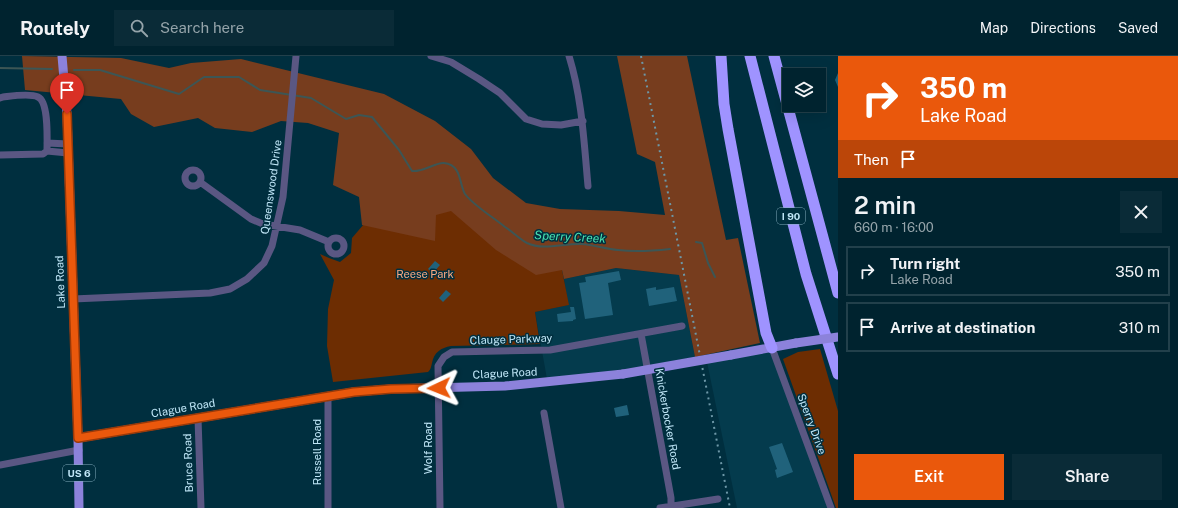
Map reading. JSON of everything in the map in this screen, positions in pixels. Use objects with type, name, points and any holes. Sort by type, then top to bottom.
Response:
[{"type":"highway","points":[[721,56],[724,104],[728,129],[766,333],[772,348]]},
{"type":"highway","name":"I 90","points":[[750,56],[806,274],[838,374]]},
{"type":"highway","name":"I 90","points":[[774,56],[838,293]]},
{"type":"main road","name":"Lake Road","points":[[62,56],[68,148],[79,508]]},
{"type":"main road","name":"Clague Road","points":[[78,438],[328,396],[391,389],[505,386],[624,374],[838,336]]},
{"type":"street","name":"Queenswood Drive","points":[[73,298],[210,293],[230,289],[247,279],[264,263],[272,246],[278,226],[283,197],[296,56]]},
{"type":"street","points":[[431,56],[451,62],[479,79],[500,93],[526,119],[542,124],[561,125],[583,121]]},
{"type":"street","points":[[569,56],[583,121],[588,186]]},
{"type":"street","points":[[0,98],[31,96],[38,97],[42,100],[45,108],[47,151]]},
{"type":"street","points":[[47,143],[68,148]]},
{"type":"street","points":[[0,155],[43,154],[47,151],[68,148]]},
{"type":"street","points":[[200,182],[251,219],[263,224],[300,230],[329,242]]},
{"type":"street","name":"Clauge Parkway","points":[[439,388],[438,366],[444,357],[452,352],[550,350],[682,326]]},
{"type":"street","name":"Knickerbocker Road","points":[[642,334],[654,396],[671,507]]},
{"type":"street","name":"Sperry Drive","points":[[772,348],[831,508]]},
{"type":"street","name":"Wolf Road","points":[[439,388],[440,508]]},
{"type":"street","name":"Russell Road","points":[[328,396],[328,508]]},
{"type":"street","points":[[544,413],[561,508]]},
{"type":"street","name":"Bruce Road","points":[[198,418],[201,508]]},
{"type":"street","points":[[0,465],[78,450]]},
{"type":"street","points":[[660,508],[718,498]]},
{"type":"shaded area","points":[[22,56],[121,58],[169,68],[191,63],[241,59],[384,94],[435,121],[471,149],[493,178],[526,203],[560,209],[619,211],[665,215],[655,162],[637,154],[617,56],[687,56],[726,240],[738,238],[760,343],[695,357],[679,275],[616,268],[564,279],[562,270],[536,275],[496,250],[451,211],[436,215],[435,241],[362,225],[359,197],[333,185],[339,133],[308,123],[281,121],[252,132],[215,128],[198,118],[154,127],[131,114],[121,99],[25,90]]},
{"type":"shaded area","points":[[616,268],[679,275],[695,357],[625,369],[547,379],[535,312],[568,305],[564,279]]},
{"type":"shaded area","points":[[771,350],[834,508],[737,508],[707,362]]},
{"type":"green space","name":"Reese Park","points":[[396,167],[562,270],[569,305],[535,312],[540,344],[451,346],[441,349],[436,353],[428,372],[333,382],[327,346],[328,309],[334,280],[320,254],[340,262],[351,253],[352,238],[376,210]]},
{"type":"green space","points":[[820,349],[838,411],[838,508],[836,508],[783,359],[798,352]]},
{"type":"building","points":[[838,73],[838,87],[835,80]]},
{"type":"building","points":[[435,261],[440,265],[433,273],[428,269]]},
{"type":"building","points":[[619,271],[621,280],[608,283],[613,315],[585,319],[579,283],[586,282],[585,277]]},
{"type":"building","points":[[656,287],[656,290],[674,287],[677,301],[649,306],[646,289]]},
{"type":"building","points":[[446,290],[451,294],[443,302],[439,298]]},
{"type":"building","points":[[570,307],[574,307],[576,319],[573,321],[558,322],[557,314],[571,312]]},
{"type":"building","points":[[627,405],[629,415],[616,417],[614,408]]},
{"type":"building","points":[[782,443],[793,472],[777,478],[775,470],[777,469],[769,447]]},
{"type":"waterway","name":"Sperry Creek","points":[[0,68],[52,69]]},
{"type":"waterway","name":"Sperry Creek","points":[[74,70],[100,70],[179,94],[204,77],[239,77],[260,90],[311,98],[346,119],[359,115],[372,117],[399,150],[412,171],[421,170],[441,163],[450,164],[457,171],[463,190],[473,203],[527,243],[547,247],[582,244],[631,251],[670,249]]},
{"type":"waterway","points":[[696,242],[702,243],[708,263],[715,277]]},
{"type":"railway","points":[[641,56],[730,508]]},
{"type":"route","points":[[67,114],[78,438],[354,392],[391,389],[439,388]]}]
